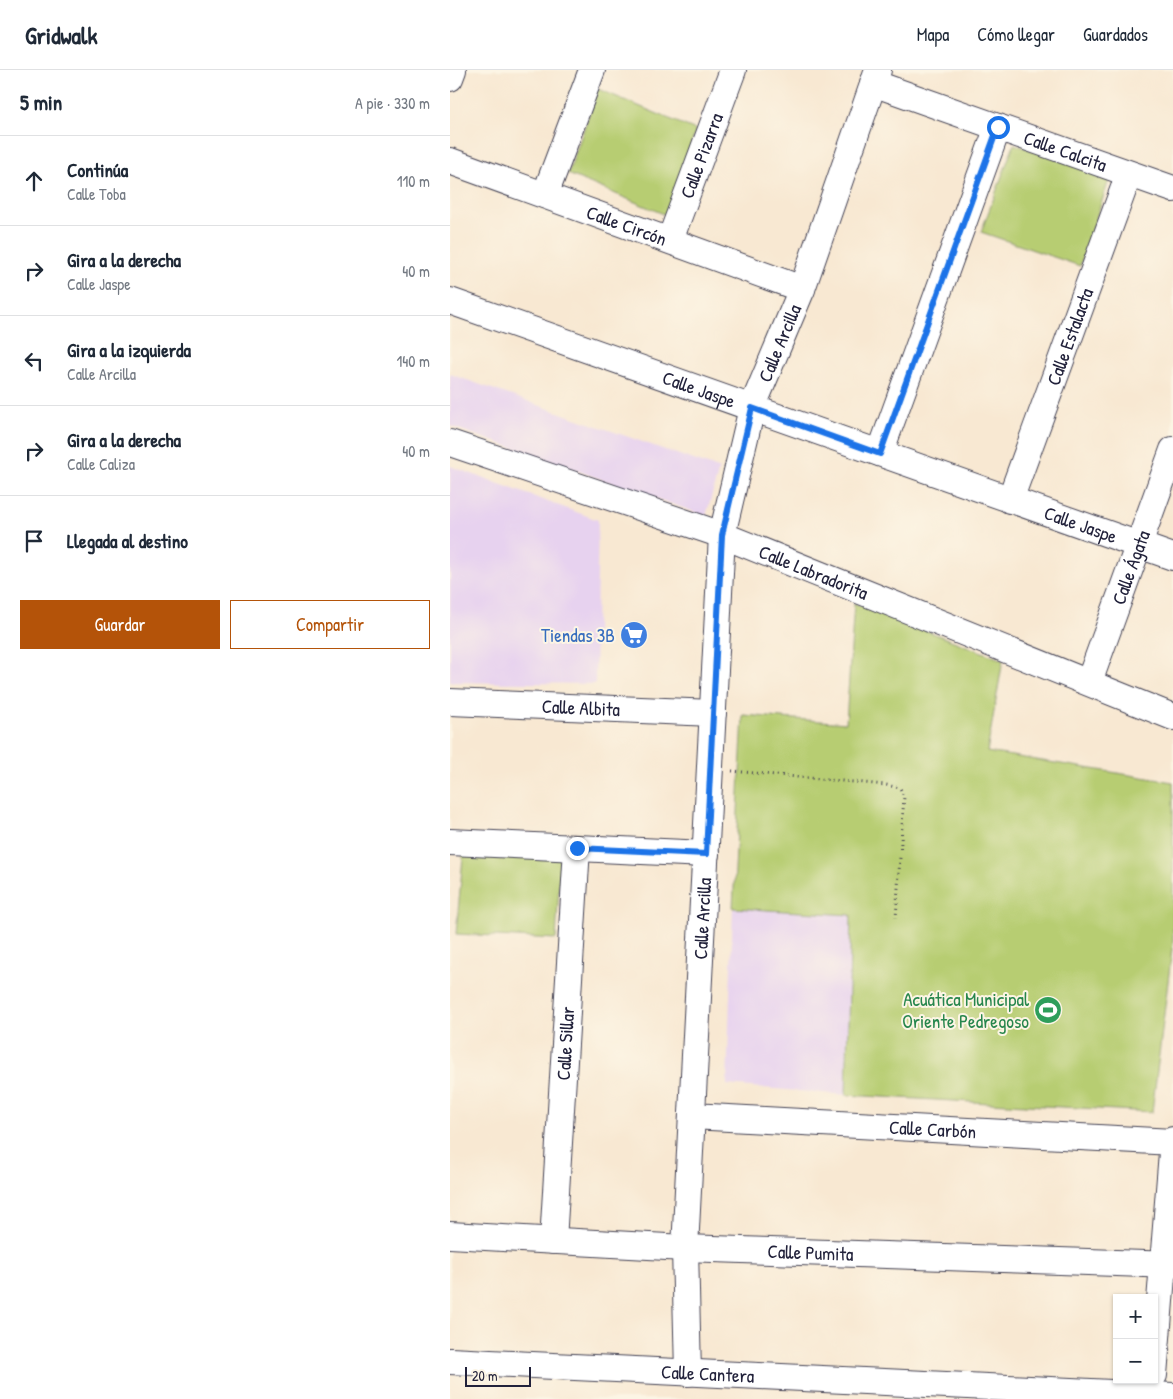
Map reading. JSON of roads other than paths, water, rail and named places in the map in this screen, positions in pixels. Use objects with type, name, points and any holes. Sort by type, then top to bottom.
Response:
[{"type":"street","points":[[450,78],[453,70]]},
{"type":"street","points":[[545,195],[592,70]]},
{"type":"street","name":"Calle Pizarra","points":[[670,240],[733,70]]},
{"type":"street","name":"Calle Calcita","points":[[876,76],[998,127],[1173,189]]},
{"type":"street","name":"Calle Arcilla","points":[[688,1373],[685,1248],[722,535],[752,408],[802,288],[876,76]]},
{"type":"street","points":[[880,454],[998,127]]},
{"type":"street","name":"Calle Circón","points":[[450,160],[802,288]]},
{"type":"street","name":"Calle Estalacta","points":[[1010,500],[1129,174]]},
{"type":"street","name":"Calle Jaspe","points":[[450,301],[1173,557]]},
{"type":"street","name":"Calle Labradorita","points":[[450,442],[722,535],[1173,717]]},
{"type":"street","name":"Calle Ágata","points":[[1089,682],[1173,450]]},
{"type":"street","name":"Calle Albita","points":[[450,702],[713,713]]},
{"type":"street","points":[[450,842],[706,854]]},
{"type":"street","name":"Calle Sillar","points":[[553,1241],[577,848]]},
{"type":"street","name":"Calle Carbón","points":[[692,1116],[1173,1141]]},
{"type":"street","points":[[1158,1387],[1168,1265],[1173,1141]]},
{"type":"street","name":"Calle Pumita","points":[[450,1235],[685,1248],[1168,1265]]},
{"type":"street","name":"Calle Cantera","points":[[450,1361],[688,1373],[1158,1387]]},
{"type":"place","name":"Tiendas 3B","points":[[634,635]]},
{"type":"place","name":"Acuática Municipal Oriente Pedregoso","points":[[1048,1010]]}]
